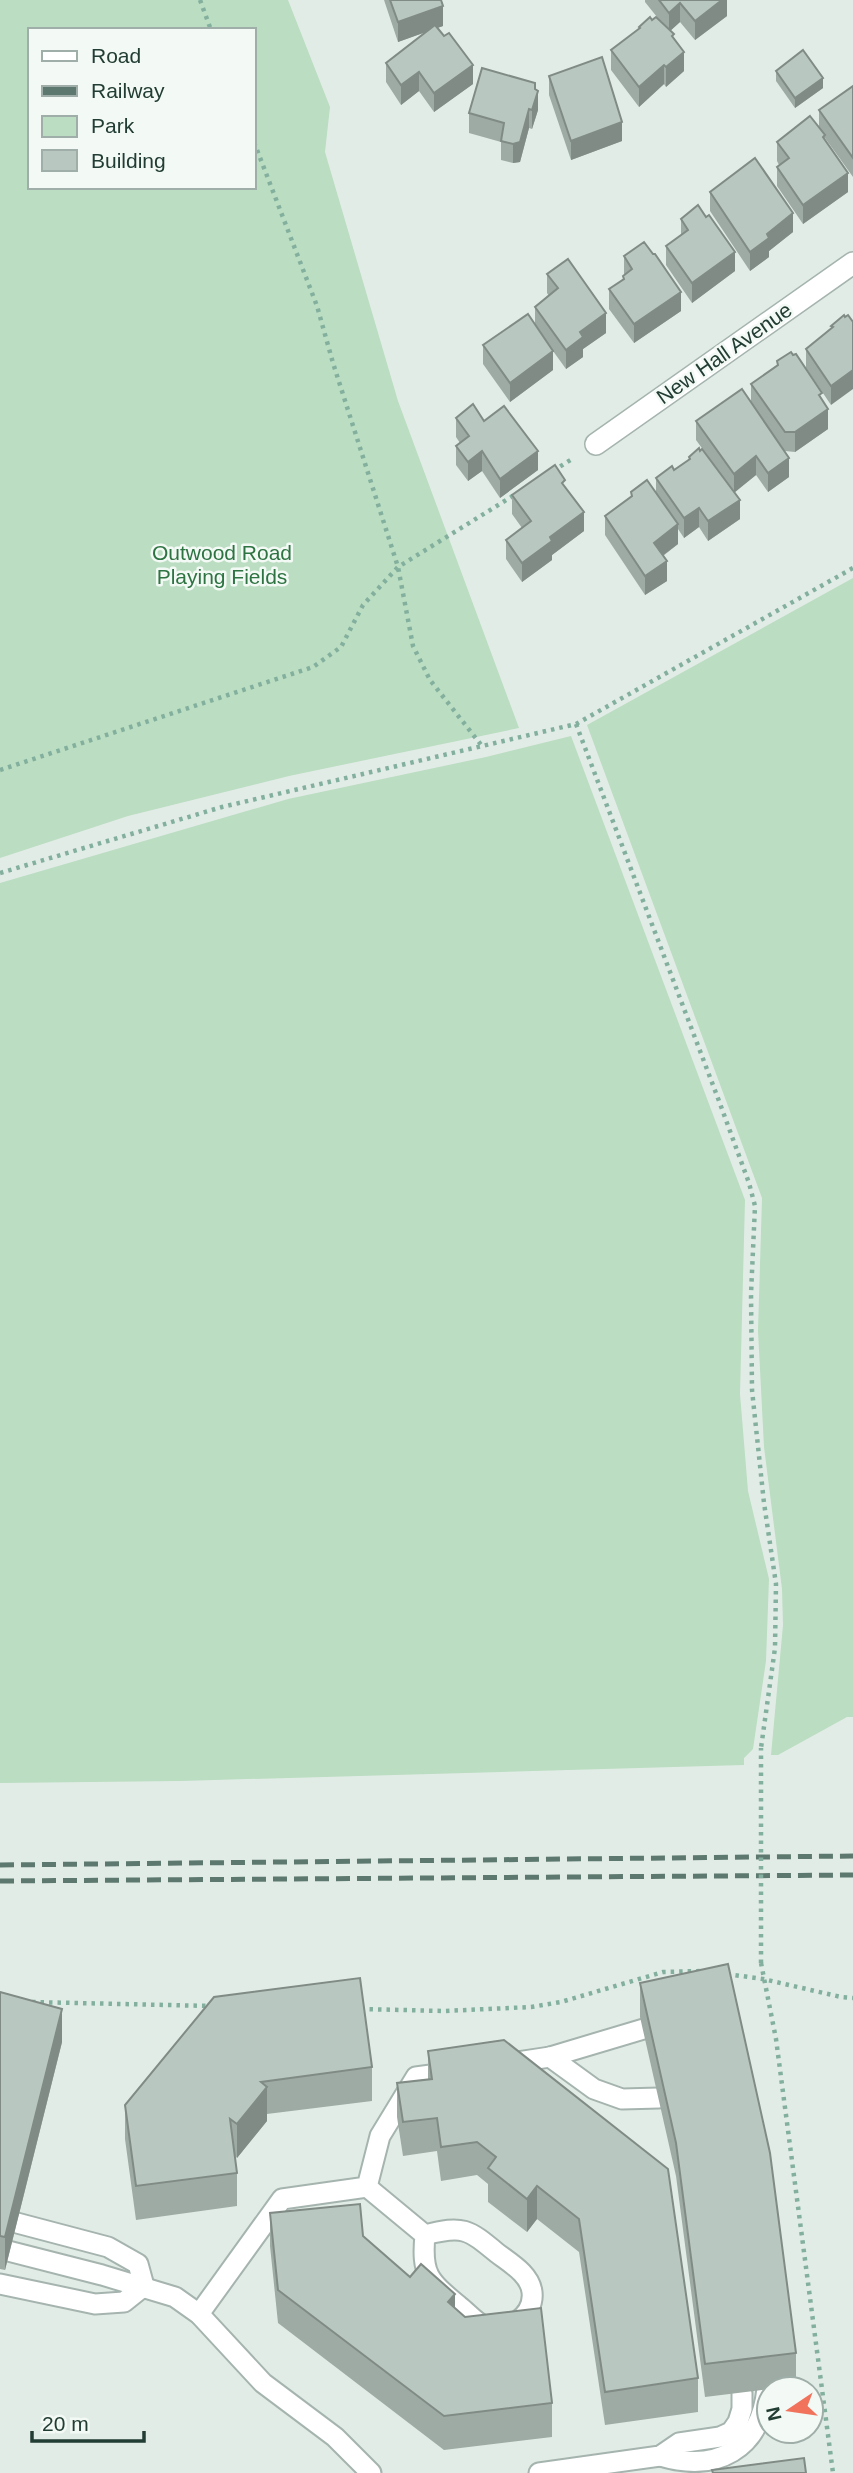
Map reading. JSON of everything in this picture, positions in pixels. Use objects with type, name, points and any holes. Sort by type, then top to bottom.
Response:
[{"type":"street","name":"New Hall Avenue","points":[[596,444],[853,262]]},
{"type":"lane","points":[[367,2187],[380,2136],[416,2077],[550,2057],[685,2018]]},
{"type":"lane","points":[[550,2057],[594,2089],[622,2099],[659,2098]]},
{"type":"lane","points":[[199,2314],[282,2199],[367,2187],[425,2235]]},
{"type":"lane","points":[[17,2223],[107,2246],[138,2264],[144,2286]]},
{"type":"lane","points":[[446,2229],[470,2231],[524,2274],[532,2291],[530,2306],[523,2319],[505,2327],[485,2327],[431,2283],[422,2257],[425,2235],[446,2229]]},
{"type":"lane","points":[[0,2249],[144,2286],[175,2297],[199,2314],[263,2383],[335,2437],[371,2473]]},
{"type":"lane","points":[[0,2284],[95,2304],[124,2302],[144,2286]]},
{"type":"lane","points":[[660,2456],[680,2462],[704,2460],[728,2455],[747,2443],[758,2426],[767,2384],[745,2356]]},
{"type":"lane","points":[[539,2473],[660,2456],[679,2444],[720,2438],[731,2432],[738,2422],[742,2409],[742,2393]]},
{"type":"path","points":[[200,0],[210,28]]},
{"type":"path","points":[[256,147],[317,306],[398,567],[413,646],[430,680],[482,746]]},
{"type":"path","points":[[549,473],[596,444]]},
{"type":"path","points":[[0,770],[313,667],[341,646],[363,605],[398,567],[526,488]]},
{"type":"path","points":[[0,873],[222,807],[576,723],[853,568]]},
{"type":"path","points":[[576,723],[741,1159],[755,1206],[751,1294],[752,1390],[762,1489],[776,1584],[775,1648],[761,1748],[761,1964],[776,2039],[833,2473]]},
{"type":"path","points":[[348,2009],[444,2011],[531,2007],[561,2002],[663,1972],[703,1971]]},
{"type":"path","points":[[715,1972],[853,1998]]},
{"type":"path","points":[[24,2001],[225,2006]]},
{"type":"green space","name":"Outwood Road Playing Fields","points":[[0,0],[288,0],[330,107],[325,152],[398,401],[519,728],[289,776],[128,816],[0,858]]},
{"type":"green space","points":[[853,578],[853,1717],[847,1717],[778,1755],[771,1755],[783,1625],[782,1589],[764,1447],[758,1331],[762,1198],[587,725]]},
{"type":"green space","points":[[571,736],[745,1200],[740,1394],[748,1491],[769,1579],[766,1661],[753,1749],[744,1758],[744,1765],[181,1781],[0,1783],[0,883],[288,799]]},
{"type":"building","points":[[390,0],[441,0],[443,6],[398,22]]},
{"type":"building","points":[[659,0],[722,0],[695,21],[680,3],[669,13]]},
{"type":"building","points":[[650,17],[652,20],[656,17],[674,34],[672,36],[684,52],[639,87],[611,50]]},
{"type":"building","points":[[435,25],[444,36],[449,33],[473,65],[434,93],[419,72],[401,85],[386,63]]},
{"type":"building","points":[[803,50],[823,78],[795,98],[776,71]]},
{"type":"building","points":[[602,57],[622,122],[571,141],[549,76]]},
{"type":"building","points":[[482,68],[535,83],[535,89],[538,91],[532,110],[529,109],[520,142],[513,144],[501,141],[504,123],[469,113]]},
{"type":"building","points":[[853,86],[853,158],[819,110]]},
{"type":"building","points":[[810,116],[848,173],[803,205],[777,167],[789,158],[777,142]]},
{"type":"building","points":[[755,158],[793,213],[767,234],[769,238],[750,252],[710,192]]},
{"type":"building","points":[[698,205],[706,217],[709,215],[735,252],[692,283],[666,246],[688,230],[681,219]]},
{"type":"building","points":[[644,242],[681,292],[634,324],[609,289],[624,279],[623,276],[632,269],[624,256]]},
{"type":"building","points":[[568,259],[606,313],[580,332],[583,337],[566,350],[535,307],[558,288],[547,274]]},
{"type":"building","points":[[528,314],[553,351],[510,383],[483,345]]},
{"type":"building","points":[[844,315],[848,315],[853,322],[853,370],[831,386],[806,349]]},
{"type":"building","points":[[791,352],[796,354],[822,393],[819,395],[828,409],[795,432],[785,432],[751,384]]},
{"type":"building","points":[[742,389],[789,458],[768,473],[756,456],[734,474],[696,421]]},
{"type":"building","points":[[473,404],[484,421],[504,406],[538,451],[500,479],[482,451],[468,462],[456,446],[469,436],[456,418]]},
{"type":"building","points":[[699,448],[740,500],[708,521],[699,508],[684,518],[656,478],[672,466],[674,470],[690,459]]},
{"type":"building","points":[[555,465],[565,480],[562,483],[584,512],[550,537],[552,541],[522,563],[506,540],[531,521],[512,495]]},
{"type":"building","points":[[647,480],[678,524],[654,543],[667,561],[645,576],[605,516],[632,496],[631,492]]},
{"type":"building","points":[[728,1964],[770,2153],[796,2353],[705,2364],[676,2143],[640,1983]]},
{"type":"building","points":[[360,1978],[372,2067],[261,2082],[267,2087],[237,2124],[230,2119],[237,2173],[136,2186],[125,2105],[214,1997]]},
{"type":"building","points":[[0,1992],[62,2009],[5,2237],[0,2236]]},
{"type":"building","points":[[504,2040],[668,2169],[698,2378],[605,2392],[579,2219],[537,2186],[527,2199],[488,2168],[496,2157],[477,2142],[441,2147],[437,2118],[403,2122],[397,2083],[432,2079],[428,2051]]},
{"type":"building","points":[[360,2204],[363,2236],[410,2277],[421,2264],[455,2294],[448,2302],[465,2317],[541,2308],[552,2403],[444,2416],[278,2290],[270,2213]]},
{"type":"building","points":[[804,2458],[806,2473],[713,2473],[712,2470]]},
{"type":"railway","points":[[0,1865],[853,1856]]},
{"type":"railway","points":[[0,1881],[853,1875]]}]
